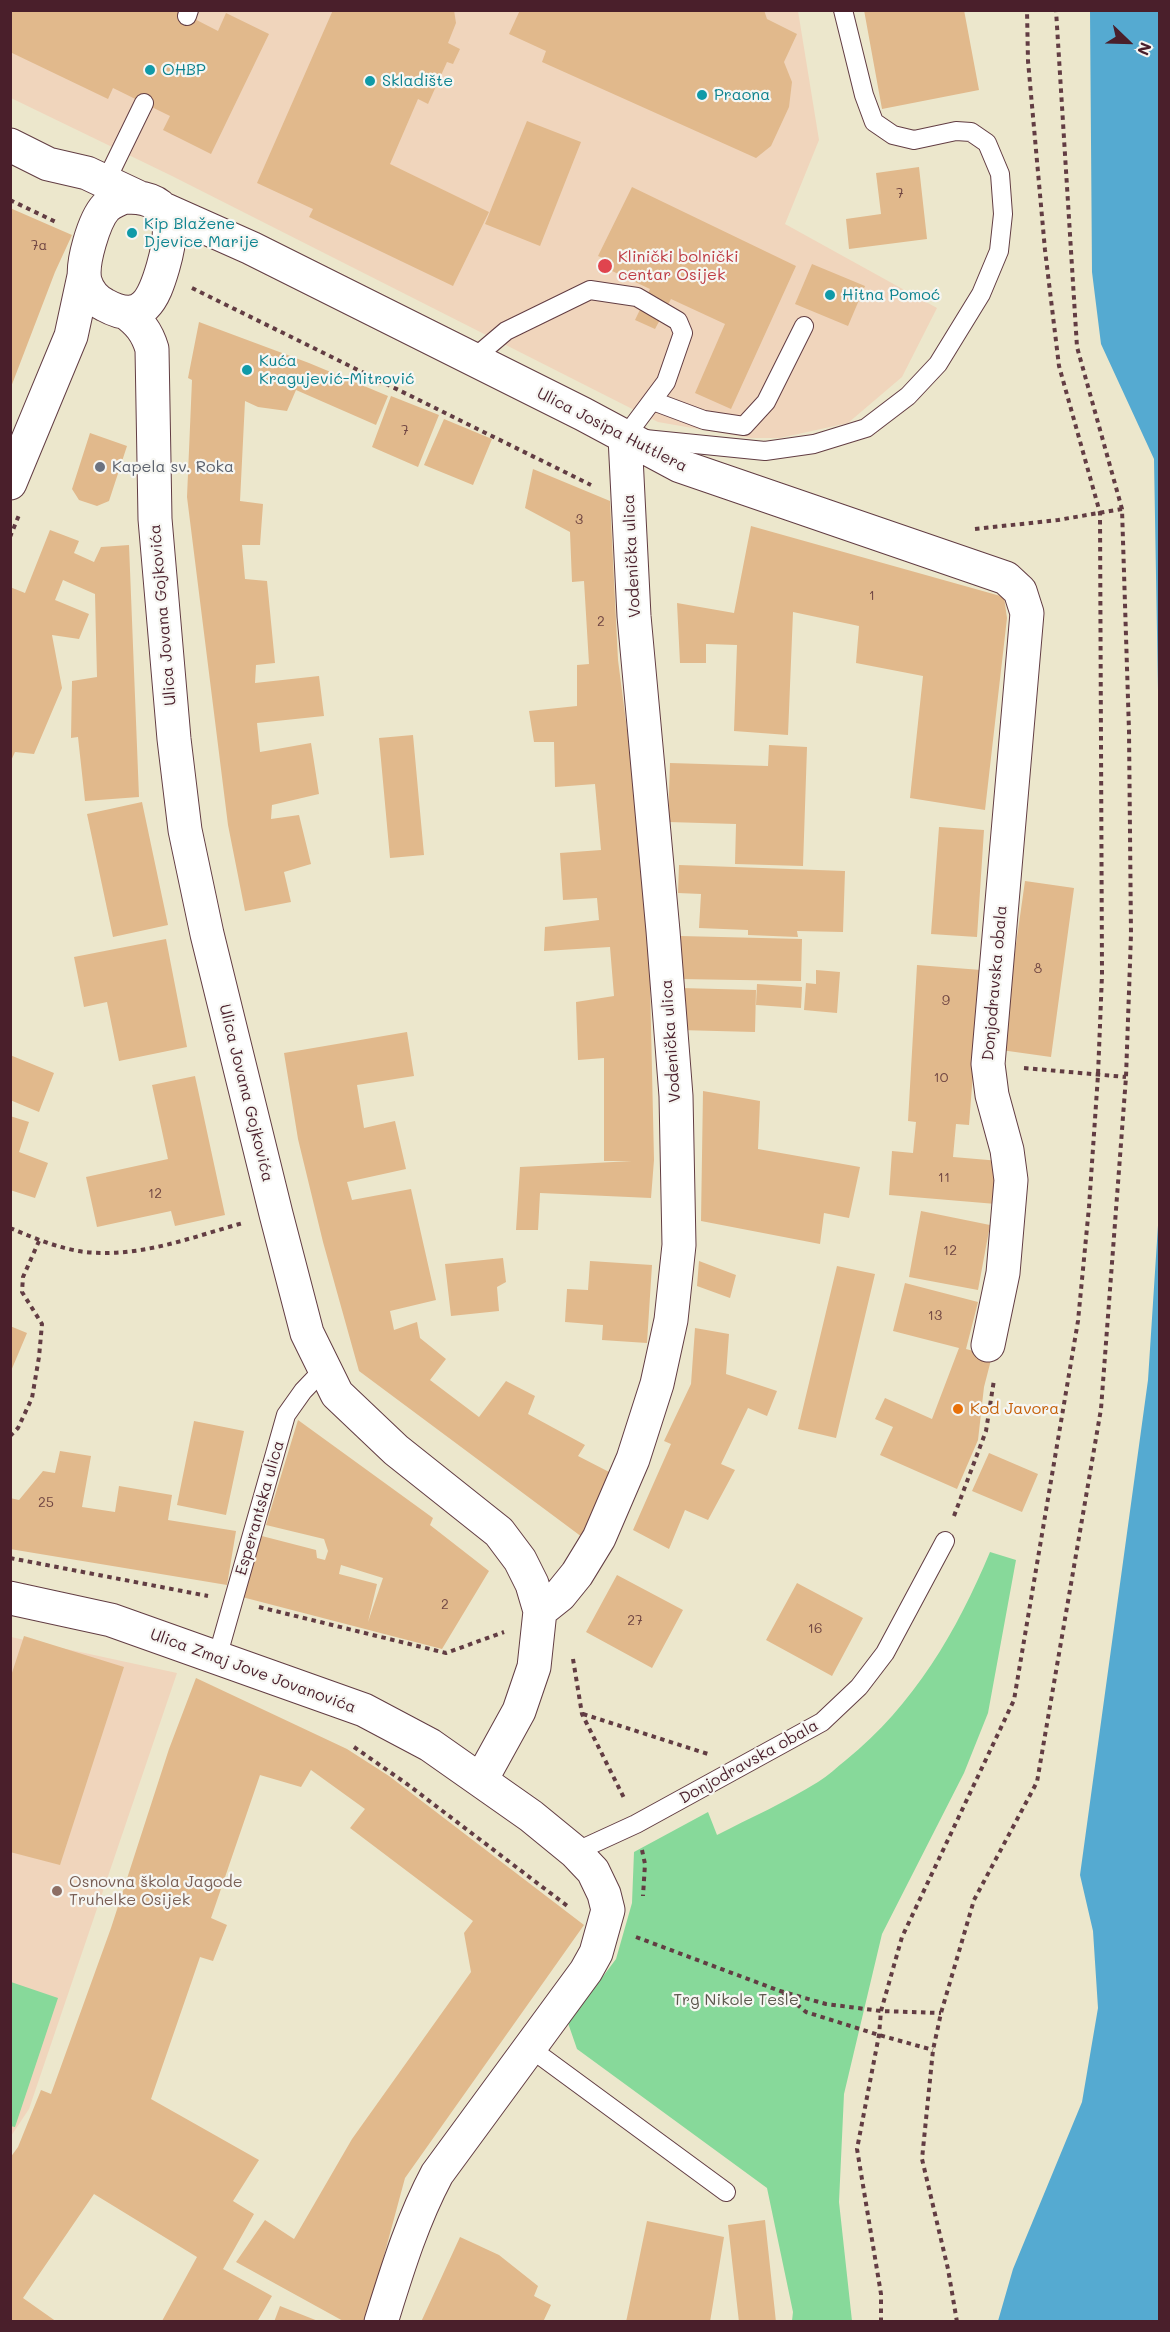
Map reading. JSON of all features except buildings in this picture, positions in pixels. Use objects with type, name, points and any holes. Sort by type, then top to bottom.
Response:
[{"type":"street","name":"Ulica Josipa Huttlera","points":[[10,145],[48,164],[87,173],[106,181],[251,248],[680,466],[1005,578],[1020,591]]},
{"type":"street","name":"Ulica Josipa Huttlera","points":[[48,164],[78,192],[84,201],[91,235]]},
{"type":"street","points":[[10,483],[71,336],[91,235],[98,218],[110,204],[126,196],[149,202],[171,227],[171,238],[155,294],[148,304],[137,311],[98,311],[85,320],[71,336]]},
{"type":"street","name":"Ulica Josipa Huttlera","points":[[162,271],[181,251],[202,245],[251,248]]},
{"type":"street","points":[[84,276],[91,293],[99,302],[118,310]]},
{"type":"street","name":"Ulica Jovana Gojkovića","points":[[118,310],[137,321],[147,334],[152,349],[155,519],[174,739],[185,830],[207,934],[307,1333],[337,1394],[396,1450],[499,1532],[520,1560],[532,1584],[540,1618],[534,1667],[519,1711],[481,1780]]},
{"type":"street","name":"Vodenička ulica","points":[[540,1618],[572,1581],[599,1538],[633,1460],[657,1384],[670,1320],[679,1245],[676,1096],[634,616],[625,437]]},
{"type":"street","name":"Donjodravska obala","points":[[988,1345],[1003,1273],[1011,1180],[1007,1150],[992,1095],[988,1064],[1027,613],[1020,591]]},
{"type":"street","name":"Ulica Zmaj Jove Jovanovića","points":[[10,1598],[111,1620],[364,1710],[430,1745],[481,1780]]},
{"type":"street","points":[[381,2322],[421,2203],[437,2174],[586,1971],[596,1953],[608,1910],[604,1894],[593,1871],[575,1852],[481,1780]]},
{"type":"lane","points":[[625,437],[765,452],[814,444],[866,428],[908,396],[938,364],[981,294],[999,251],[1003,214],[1000,174],[987,143],[971,132],[956,131],[914,140],[893,135],[874,122],[864,95],[843,10]]},
{"type":"lane","points":[[106,181],[144,103]]},
{"type":"lane","points":[[473,359],[506,331],[590,290],[637,297],[678,321],[683,333],[666,382],[625,437]]},
{"type":"lane","points":[[653,401],[704,420],[744,426],[766,402],[804,326]]},
{"type":"lane","name":"Esperantska ulica","points":[[217,1658],[286,1415],[303,1391],[324,1369]]},
{"type":"lane","name":"Donjodravska obala","points":[[575,1852],[636,1824],[822,1722],[859,1687],[885,1653],[945,1541]]},
{"type":"lane","points":[[530,2048],[726,2192]]},
{"type":"path","points":[[957,2322],[948,2268],[922,2159],[933,2050],[941,2013],[974,1900],[1037,1782],[1101,1410],[1126,1077],[1131,934],[1129,731],[1122,509],[1077,347],[1056,10]]},
{"type":"path","points":[[10,200],[91,235]]},
{"type":"path","points":[[162,271],[629,504]]},
{"type":"path","points":[[968,530],[1058,520],[1122,509]]},
{"type":"path","points":[[1044,1070],[1126,1077]]},
{"type":"path","points":[[10,1228],[39,1241],[84,1252],[120,1254],[169,1245],[276,1214]]},
{"type":"path","points":[[10,1436],[18,1428],[32,1398],[39,1357],[42,1324],[22,1292],[24,1277],[39,1241]]},
{"type":"path","points":[[945,1541],[986,1431],[999,1349],[988,1345]]},
{"type":"path","points":[[10,1558],[234,1601],[446,1653],[540,1618]]},
{"type":"path","points":[[582,1714],[746,1764]]},
{"type":"path","points":[[349,1744],[407,1784],[593,1925],[604,1930],[636,1937],[780,1991],[826,2004],[881,2011],[941,2013]]},
{"type":"path","points":[[780,1991],[806,2012],[933,2050]]},
{"type":"shaded area","name":"Klinički bolnički centar Osijek","points":[[10,11],[798,11],[819,140],[785,224],[937,308],[902,377],[848,423],[780,438],[750,438],[658,422],[172,176],[11,98]]},
{"type":"shaded area","name":"Osnovna škola Jagode Truhelke Osijek","points":[[11,1637],[177,1673],[29,2109],[11,2136]]},
{"type":"green space","name":"Trg Nikole Tesle","points":[[990,1552],[1016,1560],[988,1713],[964,1773],[882,1934],[844,2094],[839,2202],[852,2321],[792,2321],[793,2312],[767,2188],[577,2049],[568,2023],[616,1959],[632,1903],[634,1852],[708,1812],[717,1835],[806,1789],[846,1760],[893,1715],[931,1665],[963,1610]]},
{"type":"green space","points":[[11,1982],[58,1998],[15,2127],[10,2126]]},
{"type":"water","points":[[1090,11],[1159,11],[1159,748],[1154,459],[1101,344],[1092,272]]},
{"type":"water","points":[[1159,1210],[1159,2321],[998,2321],[1013,2269],[1082,2102],[1098,2008],[1093,1931],[1080,1875],[1148,1380]]},
{"type":"place","name":"OHBP","points":[[150,70]]},
{"type":"place","name":"Skladište","points":[[370,81]]},
{"type":"place","name":"Praona","points":[[702,95]]},
{"type":"place","name":"Kip Blažene Djevice Marije","points":[[132,233]]},
{"type":"place","name":"Klinički bolnički centar Osijek","points":[[605,266]]},
{"type":"place","name":"Hitna Pomoć","points":[[830,295]]},
{"type":"place","name":"Kuća Kragujević-Mitrović","points":[[247,370]]},
{"type":"place","name":"Kapela sv. Roka","points":[[100,467]]},
{"type":"place","name":"Kod Javora","points":[[958,1409]]},
{"type":"place","name":"Osnovna škola Jagode Truhelke Osijek","points":[[57,1891]]}]
